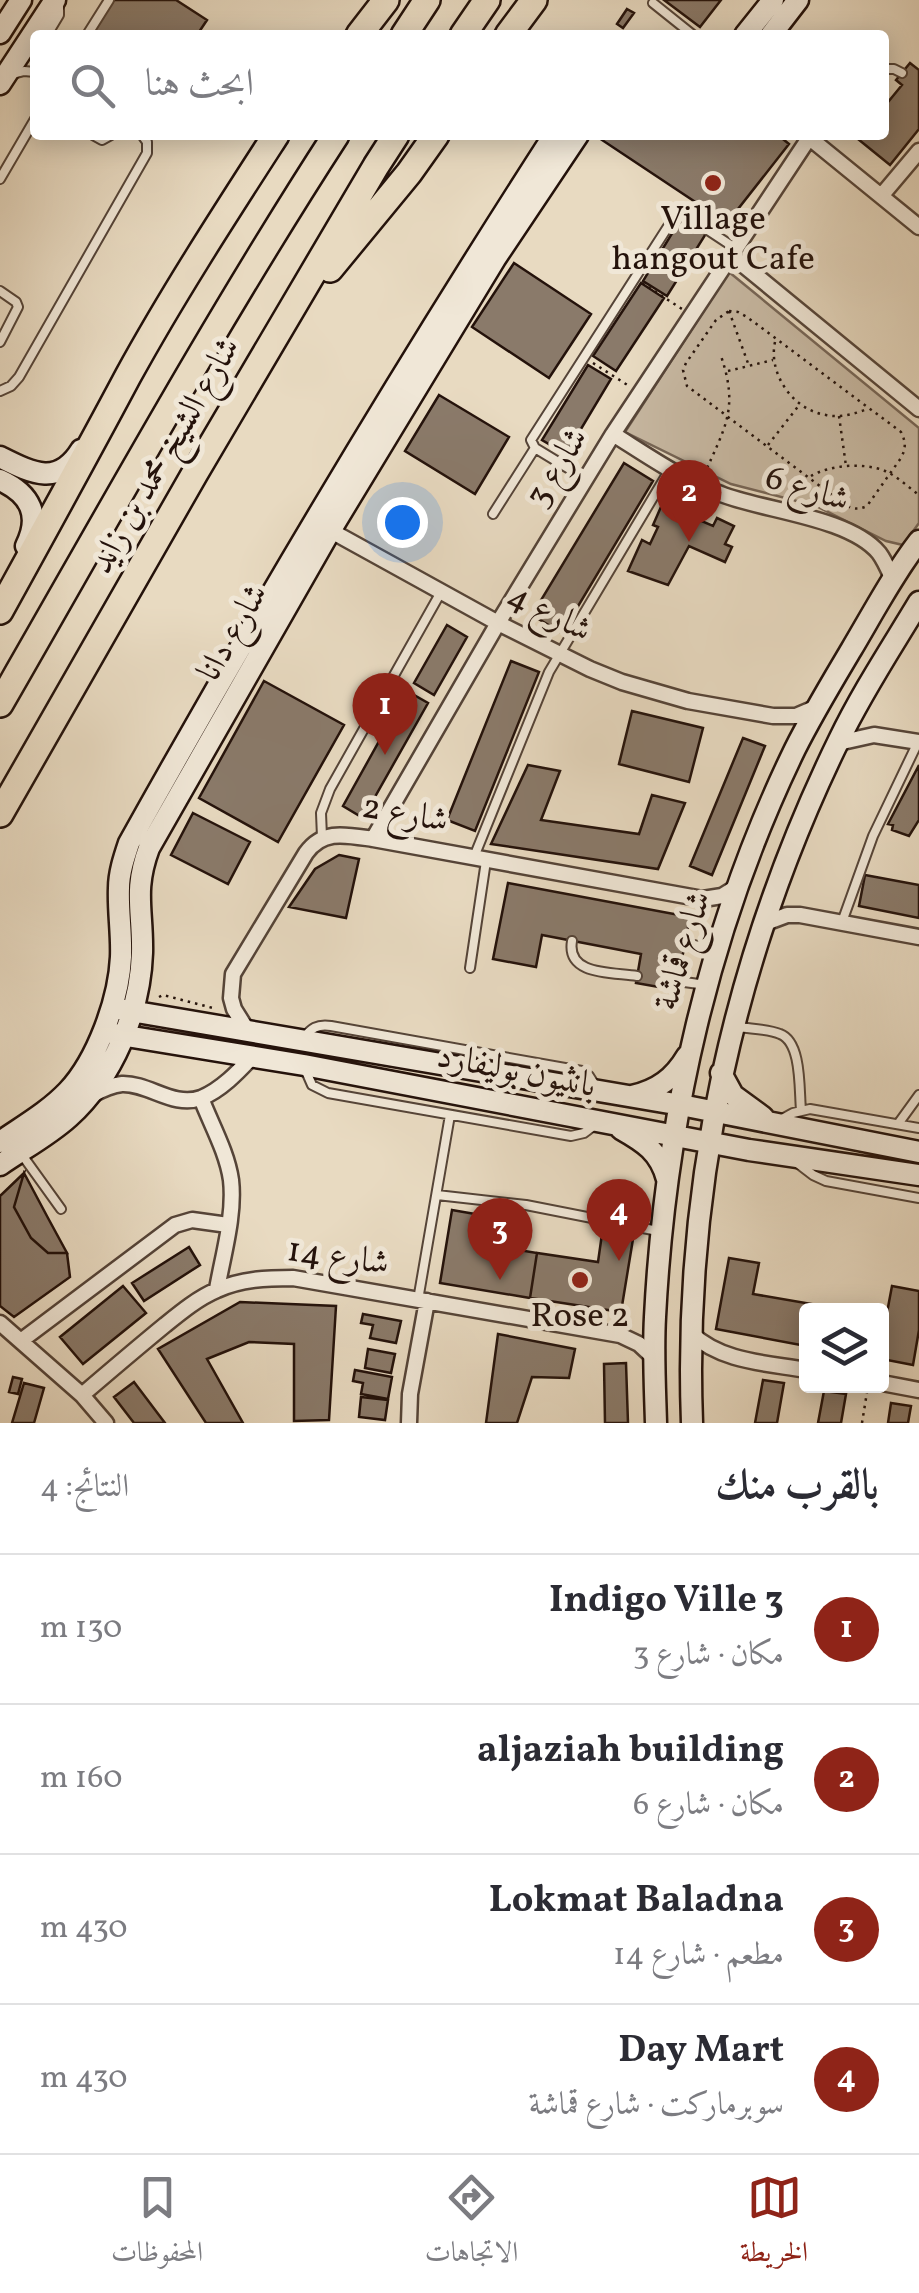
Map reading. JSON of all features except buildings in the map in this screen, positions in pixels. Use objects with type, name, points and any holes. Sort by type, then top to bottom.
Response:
[{"type":"highway","points":[[348,30],[370,0]]},
{"type":"highway","points":[[363,30],[386,0]]},
{"type":"highway","points":[[407,30],[428,0]]},
{"type":"highway","points":[[466,30],[487,0]]},
{"type":"highway","points":[[512,30],[534,0]]},
{"type":"highway","points":[[3,601],[128,376],[273,140]]},
{"type":"highway","points":[[3,601],[50,540],[206,268],[289,140]]},
{"type":"highway","name":"شارع الشيخ محمد بن زايد","points":[[0,704],[197,359],[333,140]]},
{"type":"highway","name":"شارع الشيخ محمد بن زايد","points":[[0,814],[195,473],[393,140]]},
{"type":"highway","points":[[282,327],[432,140]]},
{"type":"street","points":[[2,27],[21,0]]},
{"type":"street","points":[[36,30],[56,0]]},
{"type":"street","points":[[749,30],[773,0]]},
{"type":"street","points":[[774,30],[798,0]]},
{"type":"street","points":[[2,81],[30,39]]},
{"type":"street","name":"شارع دانا","points":[[132,1008],[118,982],[118,889],[129,844],[322,526],[480,251],[551,140]]},
{"type":"street","name":"شارع دانا","points":[[10,1147],[52,1131],[87,1098],[114,1058],[140,980],[142,933],[138,888],[149,848],[322,526],[575,140]]},
{"type":"street","name":"شارع 3","points":[[373,839],[613,434],[805,140]]},
{"type":"street","points":[[813,140],[919,226]]},
{"type":"street","points":[[882,196],[919,151]]},
{"type":"street","points":[[733,252],[919,409]]},
{"type":"street","points":[[0,457],[37,473],[64,468],[77,456],[128,376]]},
{"type":"street","name":"شارع 6","points":[[613,434],[699,485],[744,502],[838,528],[876,550],[899,553],[915,546]]},
{"type":"street","points":[[0,480],[26,499],[33,517],[27,544],[3,601]]},
{"type":"street","name":"شارع 4","points":[[322,526],[559,654],[654,693],[773,716],[796,716],[818,707]]},
{"type":"street","name":"شارع قماشة","points":[[656,1423],[655,1318],[666,1178],[688,1054],[706,985],[738,886],[796,748],[915,546]]},
{"type":"street","name":"شارع 6","points":[[876,550],[893,580]]},
{"type":"street","name":"شارع قماشة","points":[[692,1423],[691,1333],[701,1192],[721,1073],[762,924],[838,742],[919,602]]},
{"type":"street","points":[[858,702],[860,715],[874,735]]},
{"type":"street","points":[[773,716],[788,730],[796,748]]},
{"type":"street","points":[[838,742],[874,735],[918,742]]},
{"type":"street","name":"شارع 2","points":[[234,1009],[231,986],[238,963],[312,844],[334,834],[704,899]]},
{"type":"street","points":[[704,899],[722,896],[738,886]]},
{"type":"street","points":[[774,891],[789,909],[800,915]]},
{"type":"street","points":[[704,899],[716,911],[724,928]]},
{"type":"street","points":[[762,924],[800,915],[919,937]]},
{"type":"street","name":"شارع دانا","points":[[0,1165],[10,1147],[71,1088],[102,1032],[132,1008]]},
{"type":"street","name":"بانثيون بوليفارد","points":[[132,1008],[250,1033],[630,1097],[678,1122],[712,1126],[749,1150],[919,1175]]},
{"type":"street","points":[[234,1009],[250,1033]]},
{"type":"street","name":"بانثيون بوليفارد","points":[[102,1032],[304,1065],[606,1122],[712,1126],[773,1123],[919,1152]]},
{"type":"street","points":[[630,1097],[665,1084],[688,1054]]},
{"type":"street","points":[[87,1098],[122,1084],[178,1100],[201,1098],[228,1080],[252,1056]]},
{"type":"street","points":[[721,1073],[733,1095],[773,1123]]},
{"type":"street","points":[[201,1098],[229,1170],[232,1195],[217,1290]]},
{"type":"street","points":[[568,1115],[595,1110],[678,1122]]},
{"type":"street","points":[[606,1122],[655,1152],[666,1178]]},
{"type":"street","points":[[712,1126],[808,1140],[827,1134]]},
{"type":"street","points":[[701,1192],[723,1163],[749,1150]]},
{"type":"street","points":[[22,1340],[175,1225],[192,1220],[228,1225]]},
{"type":"street","name":"شارع 14","points":[[82,1395],[185,1309],[217,1290],[267,1278],[293,1278],[620,1335],[639,1344],[654,1358]]},
{"type":"street","points":[[409,1423],[423,1301]]},
{"type":"street","points":[[620,1335],[639,1330],[655,1318]]},
{"type":"street","points":[[0,1323],[82,1395],[98,1420]]},
{"type":"street","points":[[691,1333],[728,1356],[799,1369]]},
{"type":"street","points":[[690,1368],[728,1356]]},
{"type":"street","points":[[889,1384],[919,1390]]},
{"type":"lane","points":[[50,30],[59,15],[56,0]]},
{"type":"lane","points":[[90,30],[109,0]]},
{"type":"lane","points":[[653,3],[687,30]]},
{"type":"lane","points":[[889,68],[902,73]]},
{"type":"lane","points":[[2,81],[18,72],[30,72]]},
{"type":"lane","points":[[0,179],[30,128]]},
{"type":"lane","points":[[0,391],[19,377],[147,153],[146,140]]},
{"type":"lane","points":[[586,479],[534,448],[533,435],[634,278],[669,224],[677,218],[693,220],[733,252]]},
{"type":"lane","points":[[0,292],[18,307],[0,342]]},
{"type":"lane","points":[[493,514],[534,448]]},
{"type":"lane","points":[[470,968],[480,859],[540,690],[670,469]]},
{"type":"lane","points":[[322,837],[321,813],[330,789],[442,591]]},
{"type":"lane","points":[[842,922],[873,836],[918,742]]},
{"type":"lane","points":[[572,940],[572,954],[580,966],[637,976]]},
{"type":"lane","points":[[685,943],[717,950]]},
{"type":"lane","points":[[677,981],[706,985]]},
{"type":"lane","points":[[734,1026],[781,1034],[792,1041],[801,1110]]},
{"type":"lane","points":[[304,1065],[312,1084],[322,1091],[575,1136],[606,1122]]},
{"type":"lane","points":[[898,1124],[919,1094]]},
{"type":"lane","points":[[773,1123],[801,1110],[819,1110],[919,1128]]},
{"type":"lane","points":[[423,1301],[450,1115]]},
{"type":"lane","points":[[10,1147],[61,1209]]},
{"type":"lane","points":[[789,1156],[826,1182],[919,1198]]},
{"type":"lane","points":[[437,1195],[526,1205],[662,1232]]},
{"type":"path","points":[[634,278],[691,315]]},
{"type":"path","points":[[729,311],[749,366]]},
{"type":"path","points":[[729,311],[738,312],[775,340],[901,432],[905,450],[866,506],[859,509],[845,504],[687,386],[683,370],[716,320],[729,311]]},
{"type":"path","points":[[775,340],[772,360],[778,378],[801,403],[825,415],[869,409]]},
{"type":"path","points":[[699,485],[730,417],[730,392],[721,356]]},
{"type":"path","points":[[584,357],[640,393]]},
{"type":"path","points":[[726,372],[772,360]]},
{"type":"path","points":[[767,446],[801,403]]},
{"type":"path","points":[[839,416],[846,467]]},
{"type":"path","points":[[808,477],[825,469],[870,467],[890,473],[919,495]]},
{"type":"path","points":[[132,1008],[162,995],[228,1012],[234,1009]]},
{"type":"path","points":[[862,1423],[867,1393]]},
{"type":"shaded area","points":[[729,272],[919,428],[919,523],[903,545],[886,541],[816,506],[731,484],[625,432]]},
{"type":"place","name":"Village hangout Cafe","points":[[713,183]]},
{"type":"place","name":"aljaziah building","points":[[689,542]]},
{"type":"place","name":"Indigo Ville 3","points":[[385,755]]},
{"type":"place","name":"Day Mart","points":[[619,1261]]},
{"type":"place","name":"Lokmat Baladna","points":[[500,1280]]},
{"type":"place","name":"Rose 2","points":[[580,1280]]}]
